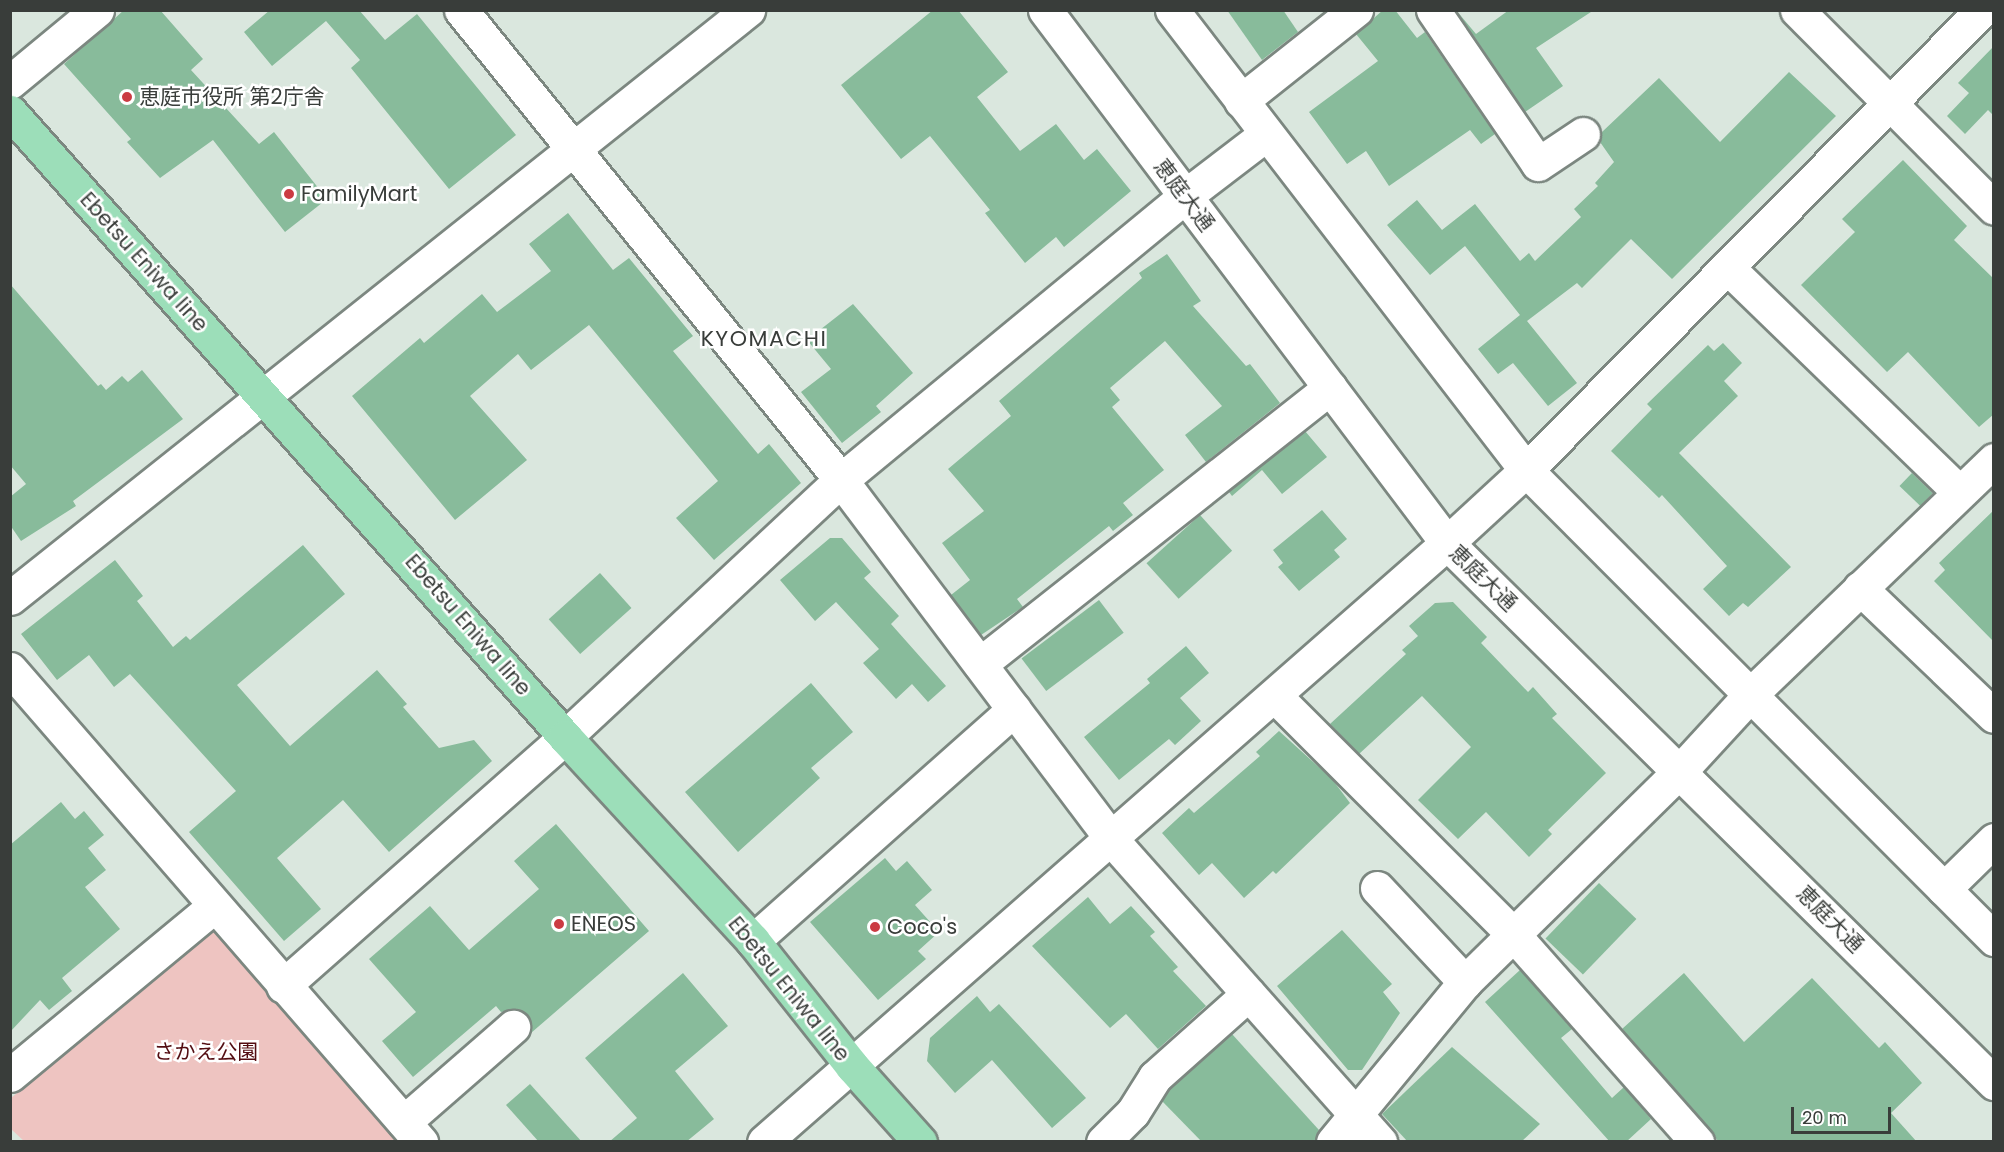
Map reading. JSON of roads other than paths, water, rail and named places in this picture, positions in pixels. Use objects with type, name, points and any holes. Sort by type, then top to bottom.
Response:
[{"type":"main road","name":"Ebetsu Eniwa line","points":[[10,111],[566,737],[753,941],[852,1066],[920,1142]]},
{"type":"street","points":[[10,82],[97,10]]},
{"type":"street","points":[[461,10],[841,480],[1112,840],[1380,1142]]},
{"type":"street","points":[[10,598],[574,152],[748,10]]},
{"type":"street","name":"恵庭大通","points":[[1045,10],[1447,543],[1681,770],[1994,1083]]},
{"type":"street","points":[[1172,10],[1526,470],[1994,939]]},
{"type":"street","points":[[1241,101],[1356,10]]},
{"type":"street","points":[[1433,10],[1539,164],[1583,134]]},
{"type":"street","points":[[1797,10],[1994,208]]},
{"type":"street","points":[[764,1142],[1112,840],[1526,470],[1982,10]]},
{"type":"street","points":[[283,986],[566,737],[841,480],[1185,196],[1266,134]]},
{"type":"street","points":[[1726,267],[1959,492]]},
{"type":"street","points":[[980,664],[1330,388]]},
{"type":"street","points":[[1333,1142],[1465,982],[1681,770],[1750,695],[1994,460]]},
{"type":"street","points":[[1860,588],[1994,716]]},
{"type":"street","points":[[10,669],[283,986],[413,1132],[513,1027]]},
{"type":"street","points":[[1275,696],[1513,934],[1697,1142]]},
{"type":"street","points":[[753,941],[1014,709]]},
{"type":"street","points":[[1944,889],[1994,840]]},
{"type":"street","points":[[1377,888],[1465,982]]},
{"type":"street","points":[[10,1075],[214,906]]},
{"type":"street","points":[[1103,1142],[1133,1112],[1155,1077],[1248,994]]},
{"type":"place","name":"恵庭市役所 第2庁舎","points":[[127,97]]},
{"type":"place","name":"FamilyMart","points":[[289,194]]},
{"type":"place","name":"ENEOS","points":[[559,924]]},
{"type":"place","name":"Coco's","points":[[875,927]]},
{"type":"district","name":"KYOMACHI","points":[[764,339]]},
{"type":"park label","name":"さかえ公園","points":[[206,1052]]}]
